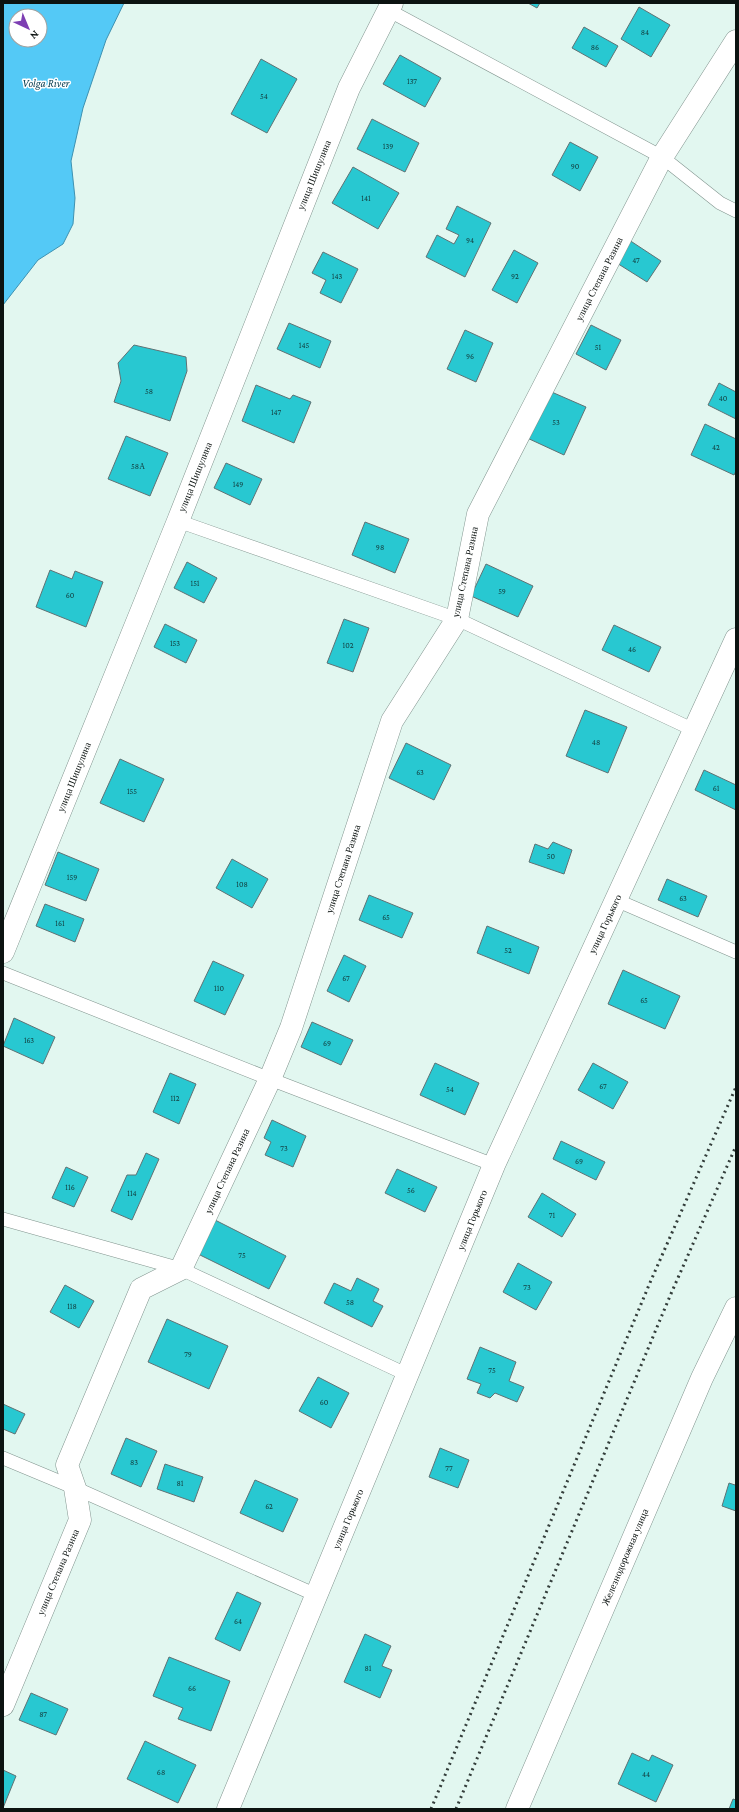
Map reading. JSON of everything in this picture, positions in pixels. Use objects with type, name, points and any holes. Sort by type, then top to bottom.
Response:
[{"type":"street","name":"улица Шишулина","points":[[3,952],[178,521],[349,88],[390,6]]},
{"type":"street","name":"улица Степана Разина","points":[[3,1704],[80,1520],[75,1488],[67,1465],[142,1289],[181,1269],[270,1079],[291,1028],[392,721],[456,619],[478,514],[662,157],[736,41]]},
{"type":"street","name":"улица Горького","points":[[228,1809],[494,1165],[736,639]]},
{"type":"street","name":"Железнодорожная улица","points":[[517,1809],[702,1378],[736,1308]]},
{"type":"lane","points":[[390,6],[662,157],[720,202],[736,211]]},
{"type":"lane","points":[[178,521],[456,619],[694,730]]},
{"type":"lane","points":[[616,900],[736,952]]},
{"type":"lane","points":[[3,973],[270,1079],[494,1165]]},
{"type":"lane","points":[[3,1219],[181,1269],[408,1375]]},
{"type":"lane","points":[[3,1458],[75,1488],[316,1595]]},
{"type":"water","name":"Volga River","points":[[3,3],[124,3],[106,40],[83,108],[71,161],[75,198],[73,224],[63,244],[38,260],[3,305]]},
{"type":"building","points":[[528,3],[540,3],[537,8]]},
{"type":"building","points":[[639,7],[670,25],[651,57],[621,39]]},
{"type":"building","points":[[584,27],[618,46],[606,67],[572,48]]},
{"type":"building","points":[[400,55],[441,78],[425,107],[383,84]]},
{"type":"building","points":[[261,59],[297,79],[267,133],[231,114]]},
{"type":"building","points":[[372,119],[419,143],[405,172],[357,149]]},
{"type":"building","points":[[570,142],[598,157],[580,191],[552,175]]},
{"type":"building","points":[[353,167],[399,193],[378,229],[332,203]]},
{"type":"building","points":[[457,206],[491,223],[465,277],[426,257],[437,235],[454,244],[459,235],[446,229]]},
{"type":"building","points":[[626,238],[661,261],[647,282],[612,260]]},
{"type":"building","points":[[514,250],[538,263],[517,303],[492,290]]},
{"type":"building","points":[[323,252],[358,269],[341,303],[320,293],[326,280],[312,273]]},
{"type":"building","points":[[289,323],[331,341],[320,368],[277,349]]},
{"type":"building","points":[[591,325],[621,340],[606,370],[576,354]]},
{"type":"building","points":[[465,330],[493,343],[476,382],[447,369]]},
{"type":"building","points":[[134,345],[186,357],[187,371],[170,421],[114,402],[121,381],[118,363]]},
{"type":"building","points":[[719,383],[736,392],[736,419],[708,405]]},
{"type":"building","points":[[256,385],[290,399],[293,395],[311,402],[294,443],[242,421]]},
{"type":"building","points":[[547,390],[586,407],[564,455],[525,437]]},
{"type":"building","points":[[705,424],[736,439],[736,471],[734,475],[691,455]]},
{"type":"building","points":[[126,436],[168,453],[150,496],[108,479]]},
{"type":"building","points":[[226,463],[262,479],[250,505],[214,488]]},
{"type":"building","points":[[365,522],[409,539],[395,573],[352,555]]},
{"type":"building","points":[[187,562],[217,578],[204,603],[174,588]]},
{"type":"building","points":[[486,564],[533,586],[518,617],[471,596]]},
{"type":"building","points":[[50,570],[72,579],[75,571],[103,582],[86,627],[36,607]]},
{"type":"building","points":[[344,619],[369,628],[353,672],[327,663]]},
{"type":"building","points":[[165,624],[197,640],[186,663],[154,647]]},
{"type":"building","points":[[614,625],[661,647],[649,672],[602,650]]},
{"type":"building","points":[[585,710],[627,727],[608,773],[566,756]]},
{"type":"building","points":[[406,743],[451,765],[434,800],[389,778]]},
{"type":"building","points":[[120,759],[164,779],[144,822],[100,803]]},
{"type":"building","points":[[704,770],[736,785],[736,810],[695,790]]},
{"type":"building","points":[[553,842],[572,850],[564,874],[529,862],[535,844],[548,849]]},
{"type":"building","points":[[58,852],[99,869],[86,901],[45,885]]},
{"type":"building","points":[[232,859],[268,879],[252,908],[216,888]]},
{"type":"building","points":[[667,879],[707,896],[698,917],[658,900]]},
{"type":"building","points":[[369,895],[413,913],[402,938],[359,920]]},
{"type":"building","points":[[45,904],[84,919],[75,942],[36,926]]},
{"type":"building","points":[[487,926],[539,947],[529,974],[477,953]]},
{"type":"building","points":[[344,955],[366,966],[349,1002],[327,991]]},
{"type":"building","points":[[213,961],[244,975],[225,1015],[194,1001]]},
{"type":"building","points":[[623,970],[680,996],[665,1029],[608,1004]]},
{"type":"building","points":[[14,1018],[55,1037],[43,1064],[3,1046]]},
{"type":"building","points":[[312,1022],[353,1040],[341,1065],[301,1047]]},
{"type":"building","points":[[435,1063],[479,1083],[465,1115],[420,1095]]},
{"type":"building","points":[[593,1063],[628,1082],[613,1109],[578,1090]]},
{"type":"building","points":[[170,1073],[196,1084],[179,1124],[153,1112]]},
{"type":"building","points":[[272,1120],[306,1136],[293,1167],[265,1155],[271,1142],[264,1138]]},
{"type":"building","points":[[561,1141],[605,1162],[596,1180],[553,1159]]},
{"type":"building","points":[[146,1153],[159,1159],[132,1220],[111,1211],[127,1175],[136,1175]]},
{"type":"building","points":[[66,1167],[88,1177],[74,1207],[52,1198]]},
{"type":"building","points":[[397,1169],[437,1187],[425,1212],[385,1193]]},
{"type":"building","points":[[542,1193],[576,1214],[562,1237],[528,1217]]},
{"type":"building","points":[[215,1220],[286,1256],[269,1289],[198,1254]]},
{"type":"building","points":[[518,1263],[552,1282],[536,1310],[503,1292]]},
{"type":"building","points":[[357,1278],[379,1289],[373,1301],[383,1306],[372,1327],[324,1303],[334,1283],[351,1291]]},
{"type":"building","points":[[65,1285],[94,1301],[79,1328],[50,1312]]},
{"type":"building","points":[[167,1319],[228,1346],[209,1389],[148,1362]]},
{"type":"building","points":[[480,1347],[516,1362],[509,1381],[524,1387],[517,1402],[495,1393],[490,1398],[477,1393],[481,1384],[467,1379]]},
{"type":"building","points":[[318,1377],[349,1393],[331,1428],[299,1411]]},
{"type":"building","points":[[3,1404],[25,1414],[15,1434],[3,1429]]},
{"type":"building","points":[[126,1438],[157,1451],[141,1487],[111,1474]]},
{"type":"building","points":[[440,1448],[469,1460],[458,1488],[429,1477]]},
{"type":"building","points":[[165,1464],[203,1477],[194,1502],[157,1489]]},
{"type":"building","points":[[255,1480],[298,1499],[283,1532],[240,1513]]},
{"type":"building","points":[[729,1483],[735,1485],[736,1483],[736,1511],[722,1506]]},
{"type":"building","points":[[237,1592],[261,1603],[240,1651],[215,1639]]},
{"type":"building","points":[[365,1634],[391,1646],[382,1666],[392,1670],[380,1698],[344,1682]]},
{"type":"building","points":[[169,1657],[230,1681],[211,1731],[178,1719],[183,1708],[153,1696]]},
{"type":"building","points":[[31,1693],[68,1709],[56,1735],[19,1720]]},
{"type":"building","points":[[145,1741],[196,1765],[178,1803],[127,1779]]},
{"type":"building","points":[[632,1753],[649,1761],[652,1755],[673,1765],[656,1802],[618,1784]]},
{"type":"building","points":[[3,1770],[16,1776],[3,1808]]},
{"type":"building","points":[[733,1799],[736,1800],[736,1809],[729,1809]]},
{"type":"railway","points":[[431,1809],[649,1285],[736,1087]]},
{"type":"railway","points":[[456,1809],[670,1296],[736,1146]]}]
